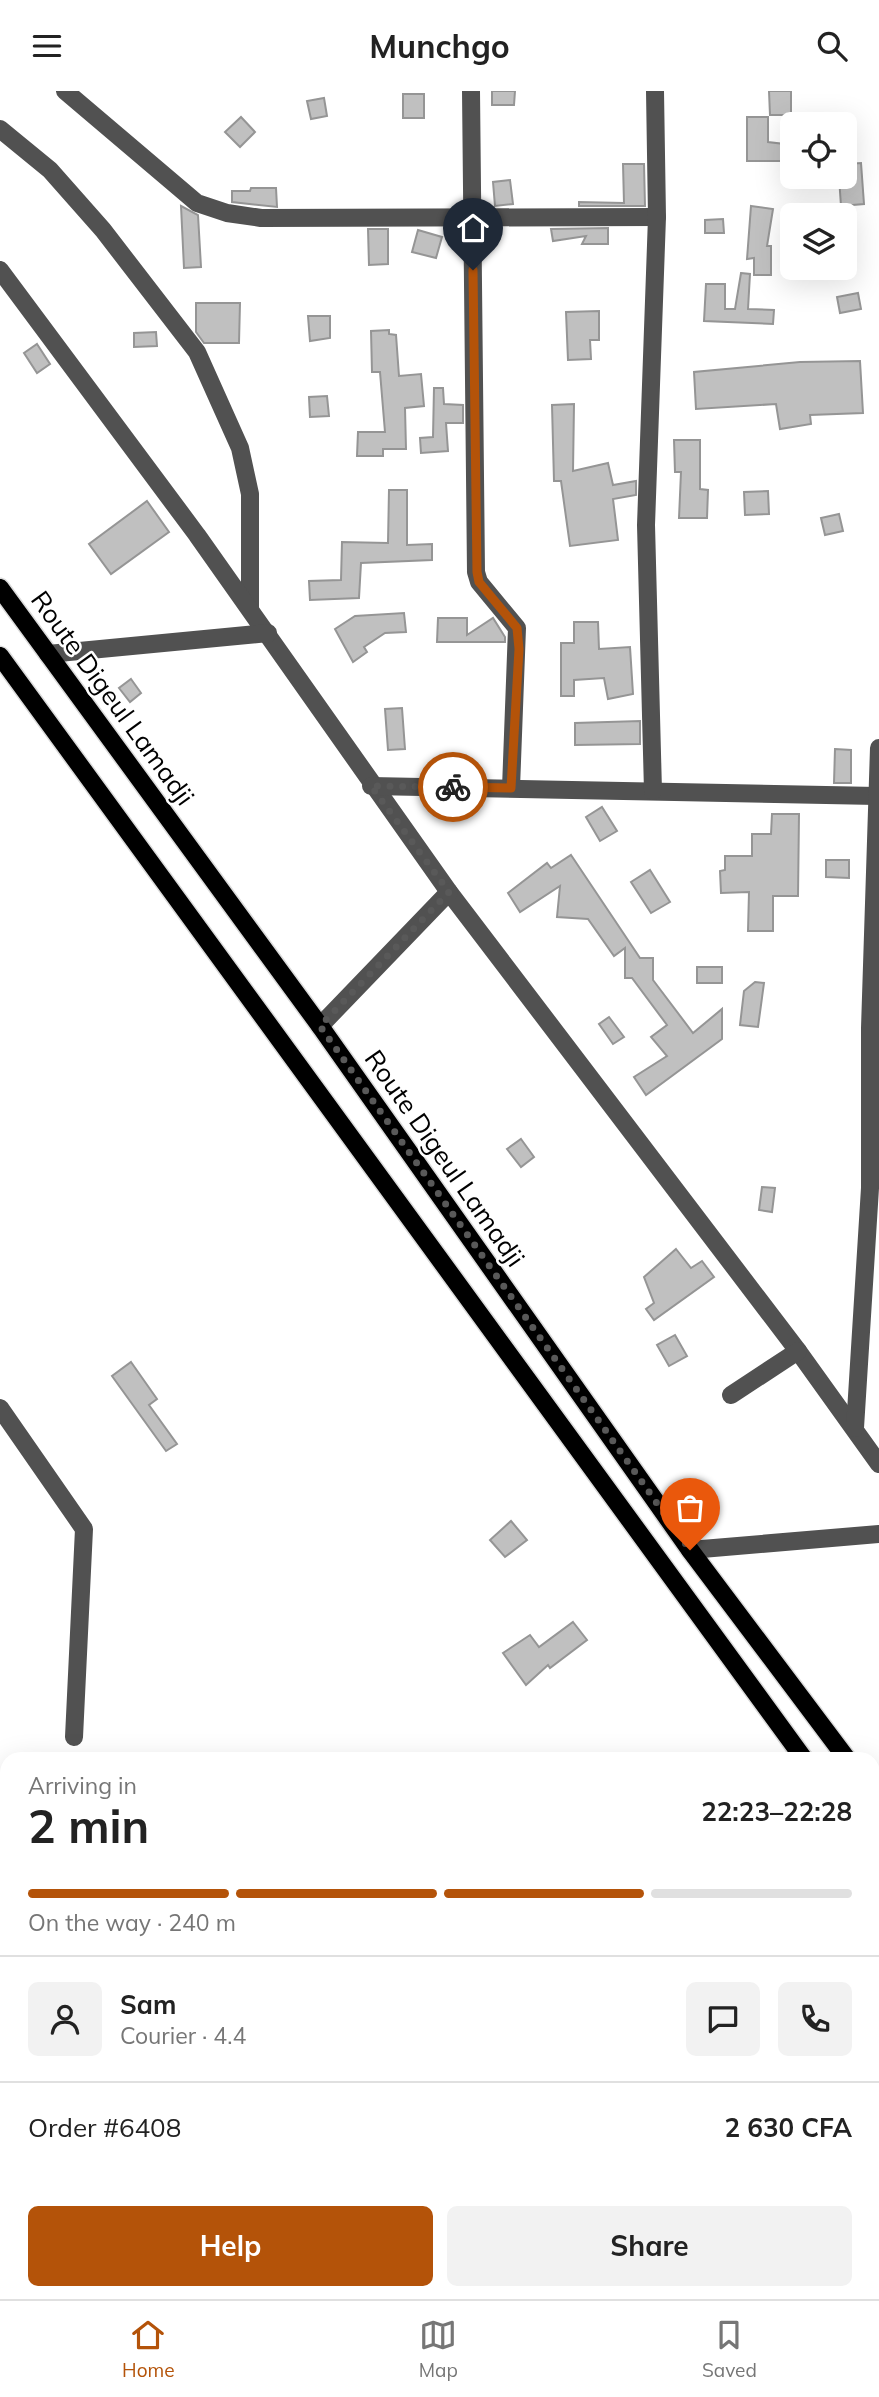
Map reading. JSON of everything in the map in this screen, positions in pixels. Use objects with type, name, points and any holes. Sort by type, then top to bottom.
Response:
[{"type":"main road","name":"Route Digeul Lamadji","points":[[0,588],[320,1026],[690,1550],[842,1752]]},
{"type":"main road","points":[[0,656],[799,1752]]},
{"type":"street","points":[[65,91],[197,203],[227,213],[261,218],[657,216]]},
{"type":"street","points":[[471,91],[477,572],[479,582],[517,628],[511,788]]},
{"type":"street","points":[[653,791],[646,525],[657,216],[655,91]]},
{"type":"street","points":[[0,129],[50,170],[103,230],[197,352],[240,448],[250,494],[250,608]]},
{"type":"street","points":[[0,270],[250,608],[371,786],[449,892],[798,1351],[879,1464]]},
{"type":"street","points":[[48,654],[268,633]]},
{"type":"street","points":[[855,1428],[870,1188],[870,1028],[879,748]]},
{"type":"street","points":[[371,786],[877,796]]},
{"type":"street","points":[[320,1026],[449,892]]},
{"type":"street","points":[[732,1395],[798,1351]]},
{"type":"street","points":[[0,1408],[85,1529],[74,1737]]},
{"type":"street","points":[[690,1550],[879,1534]]},
{"type":"building","points":[[492,91],[515,91],[514,105],[492,105]]},
{"type":"building","points":[[769,91],[791,91],[791,112],[770,115]]},
{"type":"building","points":[[403,94],[424,94],[424,118],[403,118]]},
{"type":"building","points":[[324,98],[327,116],[311,119],[307,101]]},
{"type":"building","points":[[241,117],[255,132],[240,147],[225,132]]},
{"type":"building","points":[[747,117],[768,117],[768,142],[780,143],[780,161],[747,161]]},
{"type":"building","points":[[857,163],[861,163],[864,204],[841,203],[840,189],[857,189]]},
{"type":"building","points":[[623,164],[644,164],[645,206],[579,206],[579,202],[624,203]]},
{"type":"building","points":[[510,180],[513,204],[495,206],[493,182]]},
{"type":"building","points":[[251,188],[276,188],[277,207],[232,202],[232,191],[250,191]]},
{"type":"building","points":[[181,206],[198,215],[201,267],[184,268]]},
{"type":"building","points":[[751,206],[773,209],[767,246],[771,246],[771,275],[754,275],[754,258],[747,259]]},
{"type":"building","points":[[723,219],[724,233],[705,233],[705,220]]},
{"type":"building","points":[[608,228],[608,244],[582,244],[586,236],[553,241],[551,229]]},
{"type":"building","points":[[368,229],[388,229],[388,264],[369,265]]},
{"type":"building","points":[[418,230],[442,237],[436,258],[412,252]]},
{"type":"building","points":[[741,273],[750,274],[748,309],[774,310],[773,324],[704,321],[706,284],[725,284],[725,309],[735,309]]},
{"type":"building","points":[[858,293],[861,309],[840,313],[837,297]]},
{"type":"building","points":[[196,303],[240,303],[239,343],[204,343],[196,332]]},
{"type":"building","points":[[599,311],[599,340],[590,340],[591,359],[568,360],[566,312]]},
{"type":"building","points":[[308,316],[330,316],[330,338],[310,341]]},
{"type":"building","points":[[389,330],[389,334],[396,335],[399,376],[421,374],[424,406],[405,408],[406,449],[383,449],[383,456],[357,456],[358,432],[385,432],[380,372],[372,372],[371,331]]},
{"type":"building","points":[[156,332],[157,346],[134,347],[134,333]]},
{"type":"building","points":[[37,344],[50,364],[37,373],[24,353]]},
{"type":"building","points":[[860,361],[863,413],[810,415],[811,424],[780,429],[776,404],[696,409],[694,372],[800,362]]},
{"type":"building","points":[[434,388],[443,388],[444,404],[463,405],[463,423],[446,423],[448,451],[421,453],[420,438],[433,437]]},
{"type":"building","points":[[327,396],[329,416],[310,417],[309,397]]},
{"type":"building","points":[[574,404],[573,471],[608,463],[613,485],[636,481],[636,495],[613,499],[618,540],[570,546],[561,481],[554,481],[552,405]]},
{"type":"building","points":[[674,440],[700,440],[700,489],[708,490],[707,518],[679,518],[681,472],[675,472]]},
{"type":"building","points":[[389,490],[407,490],[407,545],[432,544],[432,560],[361,563],[359,598],[310,600],[309,581],[341,580],[342,542],[388,543]]},
{"type":"building","points":[[768,491],[769,514],[745,515],[744,492]]},
{"type":"building","points":[[147,501],[169,532],[111,574],[89,544]]},
{"type":"building","points":[[839,514],[843,531],[825,535],[821,518]]},
{"type":"building","points":[[404,613],[406,632],[385,633],[364,647],[367,652],[353,662],[335,629],[355,616]]},
{"type":"building","points":[[438,618],[467,618],[467,635],[493,618],[505,637],[505,642],[437,642]]},
{"type":"building","points":[[574,622],[598,622],[599,649],[630,647],[633,694],[608,699],[604,678],[574,680],[574,696],[561,696],[561,643],[574,643]]},
{"type":"building","points":[[131,679],[141,693],[130,702],[119,688]]},
{"type":"building","points":[[402,708],[405,749],[388,750],[385,709]]},
{"type":"building","points":[[640,721],[640,744],[575,745],[575,723]]},
{"type":"building","points":[[835,749],[851,750],[851,783],[834,783]]},
{"type":"building","points":[[602,807],[617,831],[600,841],[586,817]]},
{"type":"building","points":[[772,814],[799,814],[798,896],[773,896],[773,931],[748,931],[749,892],[721,893],[720,871],[725,870],[725,856],[752,856],[752,834],[771,834]]},
{"type":"building","points":[[571,855],[640,958],[653,958],[653,980],[693,1033],[722,1009],[722,1039],[646,1095],[634,1077],[667,1056],[651,1037],[667,1025],[632,978],[625,978],[625,948],[614,956],[588,919],[557,917],[560,886],[520,912],[508,893],[547,863],[551,868]]},
{"type":"building","points":[[826,860],[849,860],[849,878],[826,877]]},
{"type":"building","points":[[650,870],[670,902],[651,913],[631,882]]},
{"type":"building","points":[[697,967],[722,967],[722,983],[697,983]]},
{"type":"building","points":[[755,982],[764,983],[758,1027],[740,1025],[744,991]]},
{"type":"building","points":[[609,1017],[624,1037],[613,1044],[599,1024]]},
{"type":"building","points":[[521,1139],[534,1157],[521,1167],[507,1149]]},
{"type":"building","points":[[762,1187],[775,1188],[772,1212],[759,1210]]},
{"type":"building","points":[[676,1249],[691,1268],[702,1261],[714,1277],[654,1320],[646,1309],[654,1303],[644,1277]]},
{"type":"building","points":[[675,1335],[687,1356],[669,1366],[657,1345]]},
{"type":"building","points":[[131,1362],[157,1399],[149,1405],[177,1444],[166,1451],[112,1376]]},
{"type":"building","points":[[511,1521],[527,1540],[505,1557],[490,1540]]},
{"type":"building","points":[[573,1622],[587,1640],[550,1668],[548,1665],[526,1685],[503,1653],[530,1635],[539,1647]]},
{"type":"way so far","points":[[453,787],[371,786],[449,892],[320,1026],[690,1550]]},
{"type":"route","points":[[453,787],[511,788],[519,649],[517,628],[479,582],[477,572],[473,270]]}]
